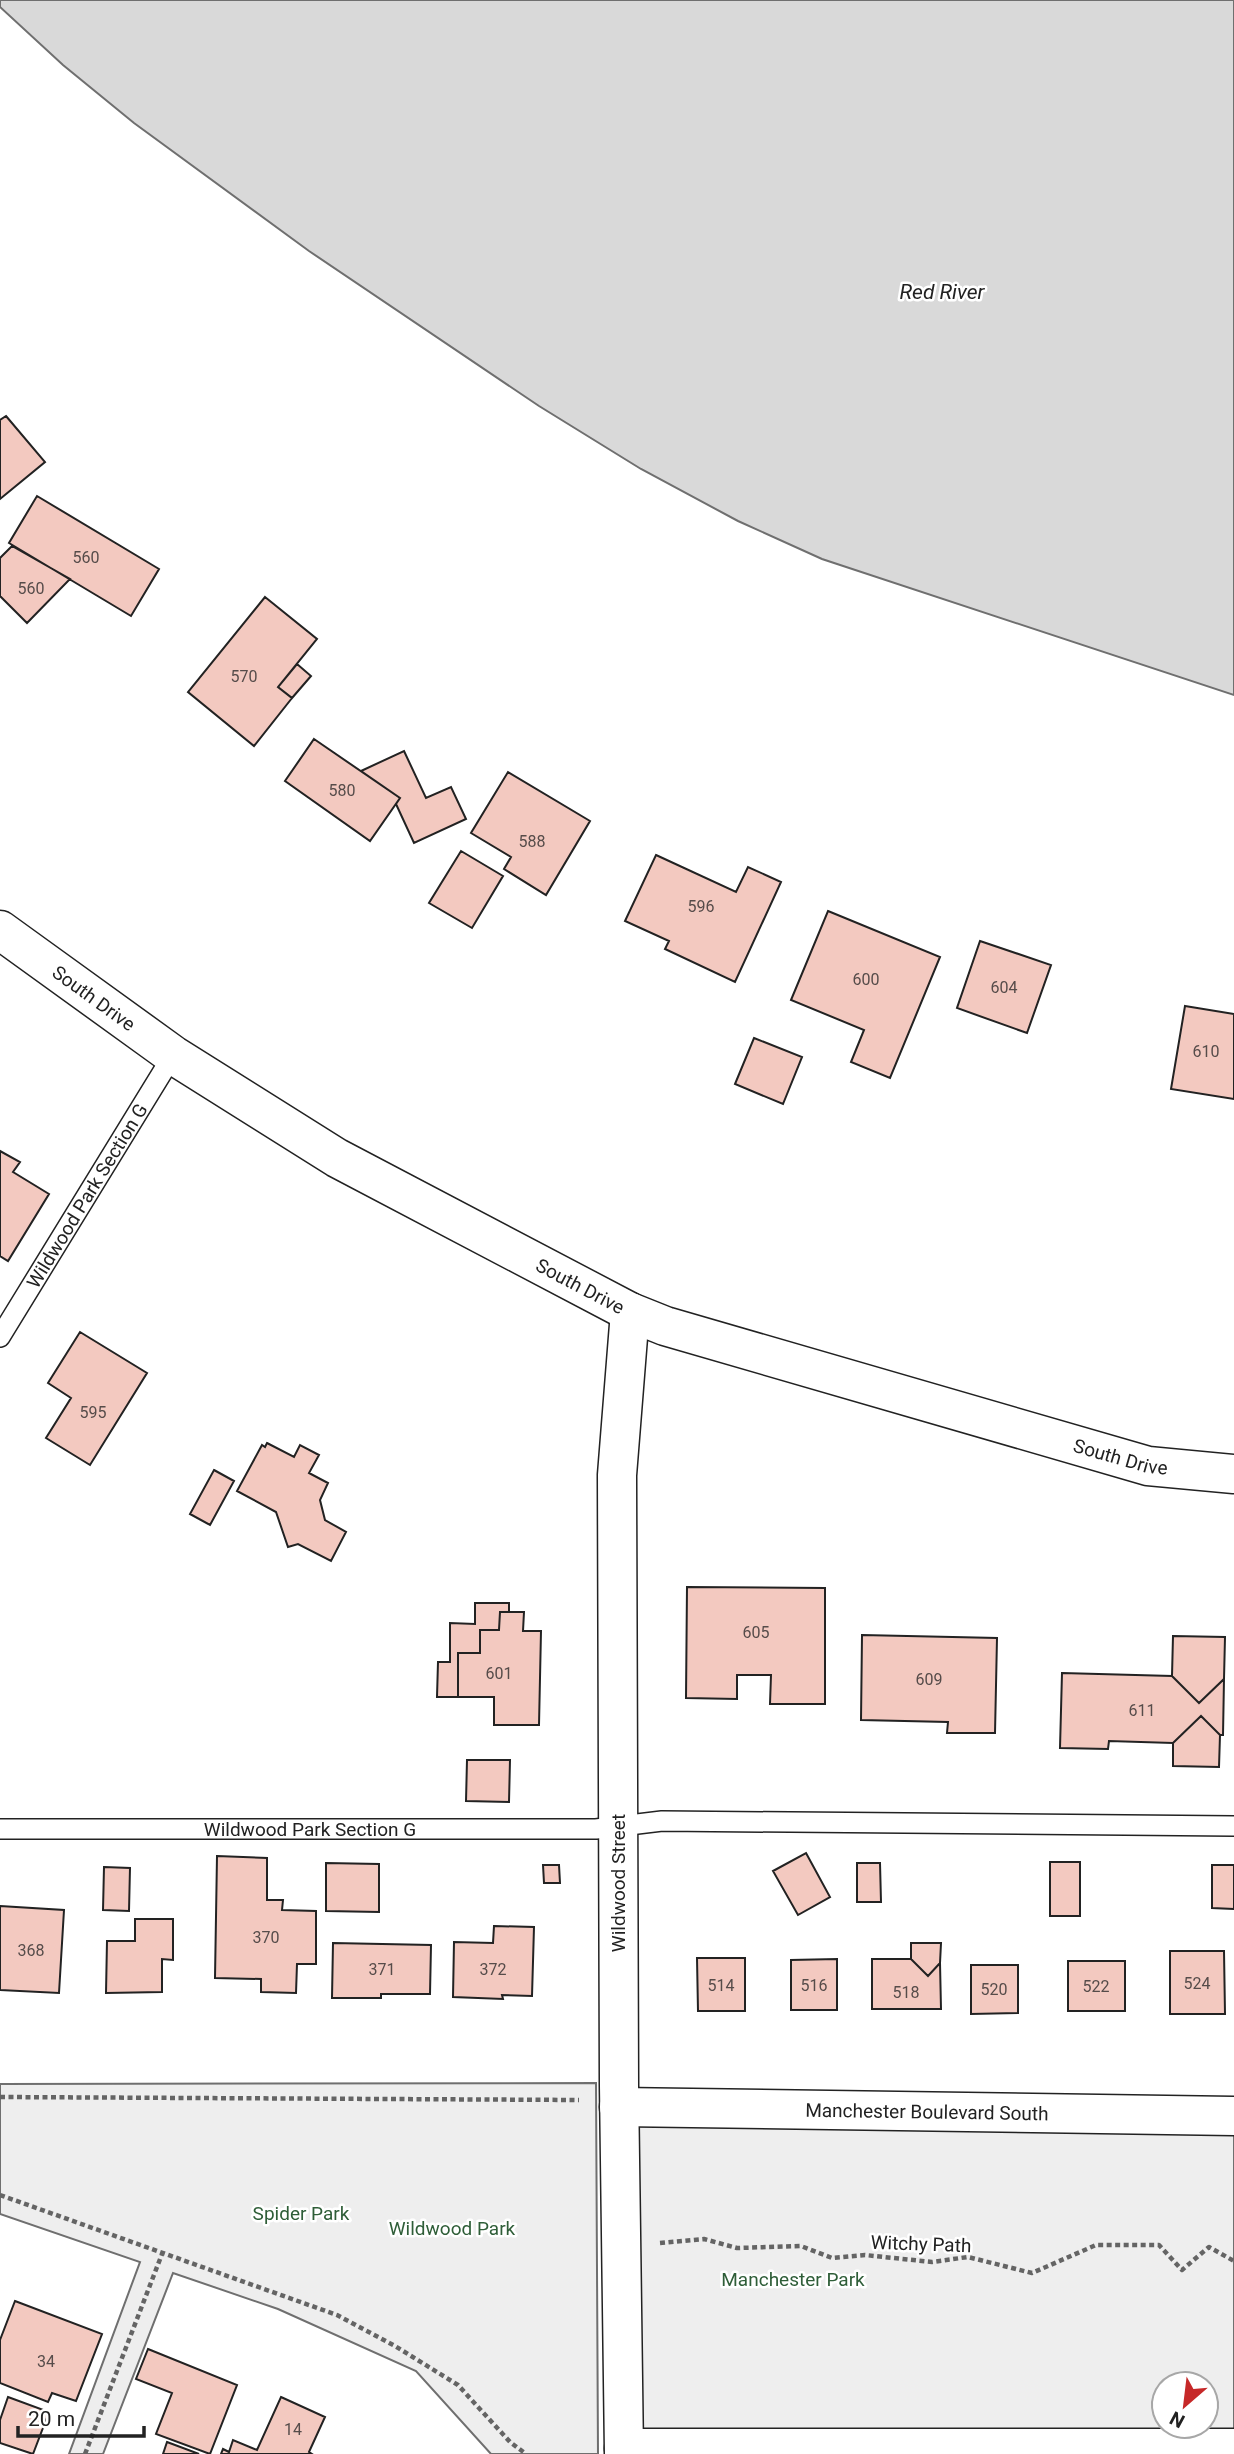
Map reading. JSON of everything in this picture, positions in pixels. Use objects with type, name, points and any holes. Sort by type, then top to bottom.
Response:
[{"type":"street","name":"South Drive","points":[[0,930],[173,1055],[337,1158],[630,1312],[665,1326],[1148,1466],[1234,1474]]},
{"type":"street","name":"Wildwood Street","points":[[624,2451],[619,2107],[617,1475],[630,1312]]},
{"type":"street","name":"Manchester Boulevard South","points":[[619,2107],[1234,2116]]},
{"type":"street","points":[[624,2451],[1234,2448]]},
{"type":"lane","name":"Wildwood Park Section G","points":[[0,1337],[173,1055]]},
{"type":"lane","name":"Wildwood Park Section G","points":[[0,1829],[596,1829],[662,1821],[1234,1826]]},
{"type":"path","points":[[0,2097],[580,2100]]},
{"type":"path","points":[[0,2195],[337,2315],[395,2346],[458,2385],[510,2442],[526,2454]]},
{"type":"path","name":"Witchy Path","points":[[621,2242],[666,2243],[704,2239],[737,2248],[801,2246],[832,2258],[865,2255],[932,2262],[968,2257],[1032,2273],[1096,2245],[1159,2245],[1182,2270],[1209,2247],[1234,2261]]},
{"type":"path","points":[[85,2454],[162,2254]]},
{"type":"green space","name":"Wildwood Park","points":[[596,2083],[598,2454],[491,2454],[416,2371],[278,2309],[173,2273],[103,2454],[69,2454],[140,2262],[0,2214],[0,2084]]},
{"type":"green space","name":"Manchester Park","points":[[619,2107],[1234,2116],[1234,2448],[624,2448]]},
{"type":"water","name":"Red River","points":[[0,0],[1234,0],[1234,695],[822,559],[738,521],[641,469],[539,406],[309,251],[134,123],[63,65],[0,7]]},
{"type":"building","points":[[6,416],[45,462],[0,499],[0,420]]},
{"type":"building","points":[[37,496],[159,569],[131,616],[9,543]]},
{"type":"building","points":[[12,546],[70,579],[27,623],[0,596],[0,558]]},
{"type":"building","points":[[265,597],[317,639],[278,687],[292,698],[254,746],[188,692]]},
{"type":"building","points":[[297,664],[311,676],[292,698],[278,687]]},
{"type":"building","points":[[314,739],[400,798],[370,841],[285,781]]},
{"type":"building","points":[[404,751],[426,798],[451,787],[466,819],[414,843],[396,804],[400,798],[361,771]]},
{"type":"building","points":[[508,772],[590,821],[546,895],[504,869],[511,857],[471,833]]},
{"type":"building","points":[[461,851],[503,876],[472,928],[429,903]]},
{"type":"building","points":[[656,855],[736,892],[748,867],[781,882],[735,982],[665,949],[669,941],[625,921]]},
{"type":"building","points":[[828,911],[940,957],[890,1078],[851,1062],[864,1030],[791,1000]]},
{"type":"building","points":[[980,941],[1051,965],[1027,1033],[957,1008]]},
{"type":"building","points":[[1185,1006],[1234,1014],[1234,1099],[1171,1089]]},
{"type":"building","points":[[754,1038],[802,1057],[783,1104],[735,1084]]},
{"type":"building","points":[[0,1151],[20,1162],[13,1172],[49,1194],[8,1261],[0,1256]]},
{"type":"building","points":[[80,1332],[147,1373],[90,1465],[46,1438],[71,1398],[48,1383]]},
{"type":"building","points":[[267,1443],[294,1457],[300,1445],[319,1455],[309,1473],[328,1483],[320,1500],[325,1520],[346,1532],[331,1561],[298,1544],[288,1547],[276,1512],[237,1491],[262,1445],[265,1447]]},
{"type":"building","points":[[214,1470],[234,1481],[210,1525],[190,1514]]},
{"type":"building","points":[[687,1587],[825,1588],[825,1704],[770,1704],[771,1675],[737,1675],[737,1699],[686,1698]]},
{"type":"building","points":[[475,1603],[509,1603],[509,1612],[500,1612],[499,1630],[480,1630],[480,1653],[458,1653],[458,1697],[437,1697],[438,1662],[450,1662],[450,1623],[475,1624]]},
{"type":"building","points":[[500,1612],[524,1612],[523,1631],[541,1631],[539,1725],[494,1725],[494,1697],[458,1697],[458,1653],[480,1653],[480,1630],[499,1630]]},
{"type":"building","points":[[862,1635],[997,1638],[995,1733],[947,1733],[948,1722],[861,1720]]},
{"type":"building","points":[[1173,1636],[1225,1637],[1224,1679],[1199,1703],[1172,1676]]},
{"type":"building","points":[[1062,1673],[1172,1676],[1199,1703],[1224,1679],[1223,1735],[1201,1716],[1173,1743],[1109,1741],[1108,1749],[1060,1748]]},
{"type":"building","points":[[1201,1716],[1220,1735],[1219,1767],[1173,1766],[1173,1743]]},
{"type":"building","points":[[467,1760],[510,1760],[509,1802],[466,1801]]},
{"type":"building","points":[[806,1853],[830,1897],[798,1915],[773,1871]]},
{"type":"building","points":[[217,1856],[267,1858],[267,1900],[283,1900],[282,1910],[316,1911],[316,1964],[297,1964],[296,1993],[261,1992],[261,1979],[215,1978]]},
{"type":"building","points":[[1050,1862],[1080,1862],[1080,1916],[1050,1916]]},
{"type":"building","points":[[326,1863],[379,1864],[379,1912],[326,1911]]},
{"type":"building","points":[[857,1863],[880,1863],[881,1902],[857,1902]]},
{"type":"building","points":[[543,1865],[559,1865],[560,1883],[544,1883]]},
{"type":"building","points":[[1212,1865],[1234,1865],[1234,1909],[1212,1908]]},
{"type":"building","points":[[104,1867],[130,1868],[129,1911],[103,1910]]},
{"type":"building","points":[[0,1906],[64,1910],[59,1993],[0,1990]]},
{"type":"building","points":[[135,1919],[173,1919],[173,1960],[162,1959],[162,1992],[106,1993],[107,1941],[135,1941]]},
{"type":"building","points":[[494,1926],[534,1927],[532,1996],[502,1995],[503,1999],[453,1997],[454,1942],[493,1943]]},
{"type":"building","points":[[333,1943],[431,1945],[430,1994],[332,1998]]},
{"type":"building","points":[[911,1943],[941,1943],[940,1963],[928,1976],[911,1959]]},
{"type":"building","points":[[1170,1951],[1224,1951],[1225,2014],[1170,2014]]},
{"type":"building","points":[[697,1958],[745,1958],[745,2011],[698,2011]]},
{"type":"building","points":[[837,1959],[837,2010],[791,2010],[791,1960]]},
{"type":"building","points":[[872,1959],[911,1959],[928,1976],[940,1963],[941,2009],[872,2009]]},
{"type":"building","points":[[1068,1961],[1125,1961],[1125,2011],[1068,2011]]},
{"type":"building","points":[[971,1965],[1018,1965],[1018,2013],[971,2014]]},
{"type":"building","points":[[15,2301],[102,2334],[76,2401],[52,2393],[48,2402],[0,2383],[0,2340]]},
{"type":"building","points":[[148,2349],[237,2385],[210,2454],[156,2434],[172,2393],[136,2379]]},
{"type":"building","points":[[8,2397],[49,2412],[33,2454],[0,2443],[0,2420]]},
{"type":"building","points":[[281,2397],[325,2417],[309,2452],[312,2454],[221,2454],[223,2449],[229,2452],[233,2440],[257,2450]]},
{"type":"building","points":[[167,2442],[199,2454],[163,2454]]},
{"type":"park label","name":"Spider Park","points":[[301,2213]]}]
